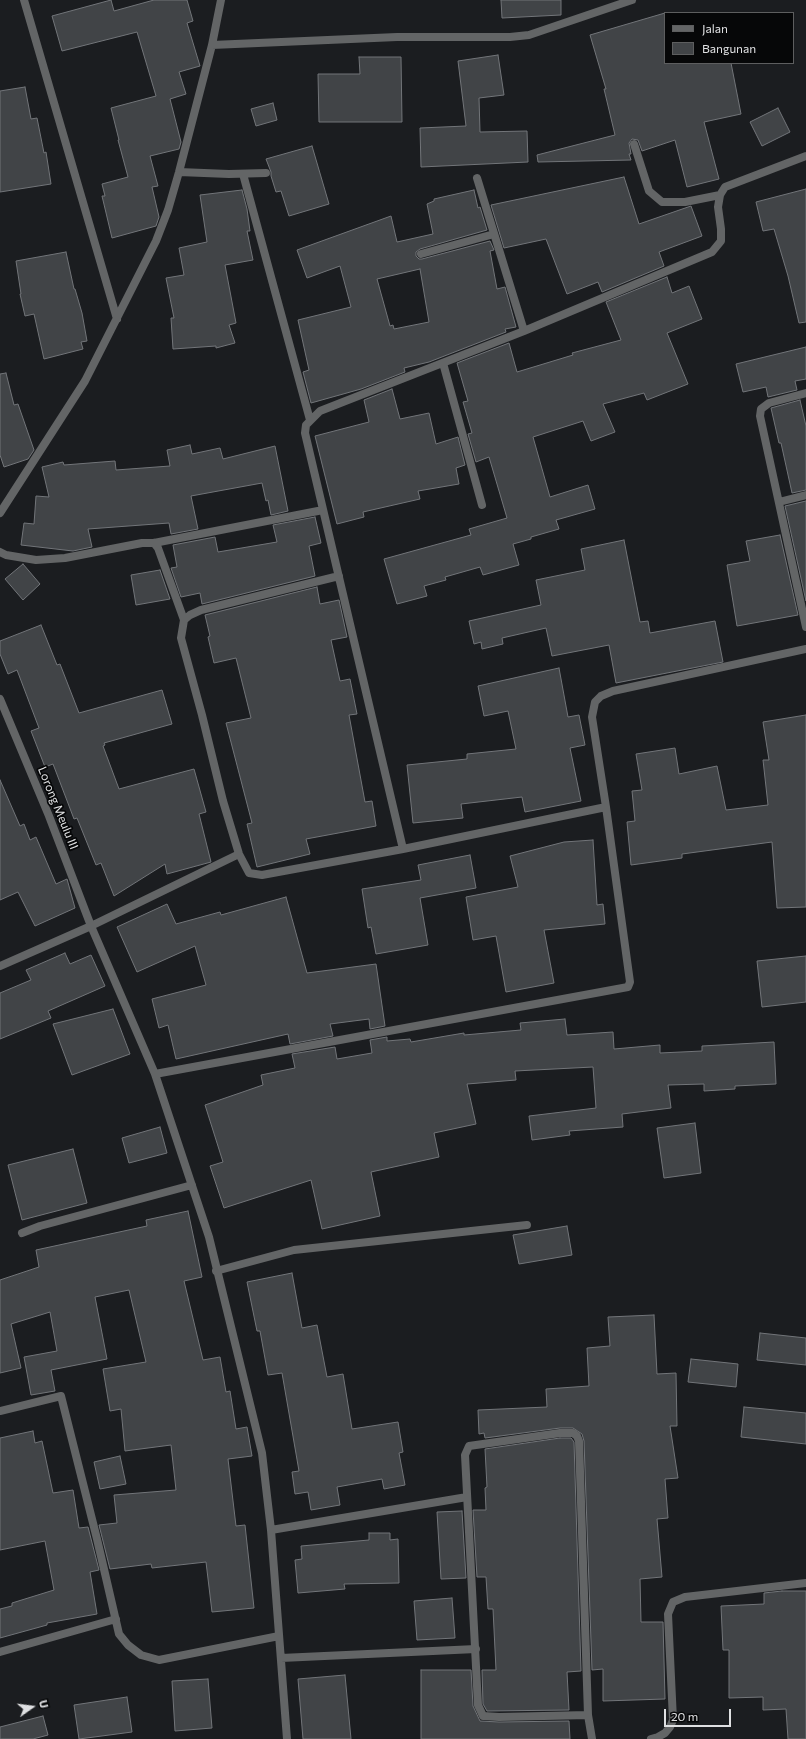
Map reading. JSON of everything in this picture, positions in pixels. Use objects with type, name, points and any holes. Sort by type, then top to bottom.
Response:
[{"type":"street","points":[[24,0],[117,318]]},
{"type":"street","points":[[0,513],[85,381],[156,242],[168,210],[179,172],[212,45],[221,0]]},
{"type":"street","points":[[212,45],[397,37],[493,38],[522,36],[632,0]]},
{"type":"street","points":[[634,144],[649,191],[662,202],[685,202],[720,195]]},
{"type":"street","points":[[403,849],[305,433],[306,425],[320,411],[524,331],[712,252],[721,241],[718,207],[720,195],[725,187],[806,156]]},
{"type":"street","points":[[179,172],[243,174],[266,173]]},
{"type":"street","points":[[243,174],[310,420]]},
{"type":"street","points":[[477,178],[524,331]]},
{"type":"street","points":[[421,254],[494,234]]},
{"type":"street","points":[[443,363],[482,505]]},
{"type":"street","points":[[806,393],[769,403],[761,409],[760,416],[806,627]]},
{"type":"street","points":[[779,502],[806,495]]},
{"type":"street","points":[[0,552],[6,555],[36,560],[65,558],[142,543],[154,544],[323,510]]},
{"type":"street","points":[[154,544],[158,548],[184,620],[181,638],[223,801],[239,854],[249,873],[262,875],[403,849],[606,807]]},
{"type":"street","points":[[184,620],[200,610],[339,576]]},
{"type":"street","points":[[155,1074],[628,987],[630,982],[592,717],[595,702],[601,696],[613,691],[806,649]]},
{"type":"street","name":"Lorong Meulu III","points":[[0,699],[49,816],[91,926],[155,1074],[209,1237],[216,1271],[262,1453],[271,1530],[287,1739]]},
{"type":"street","points":[[0,966],[91,926],[239,854]]},
{"type":"street","points":[[22,1233],[40,1226],[192,1185]]},
{"type":"street","points":[[216,1271],[294,1250],[527,1225]]},
{"type":"street","points":[[0,1411],[61,1396],[119,1634],[128,1645],[141,1655],[159,1660],[279,1636]]},
{"type":"street","points":[[588,1715],[483,1716],[478,1705],[465,1455],[469,1446],[560,1433],[573,1433],[577,1436],[579,1441],[588,1715],[592,1739]]},
{"type":"street","points":[[271,1530],[467,1497]]},
{"type":"street","points":[[651,1739],[658,1738],[665,1733],[673,1720],[668,1614],[673,1602],[685,1597],[806,1583]]},
{"type":"street","points":[[0,1652],[116,1619]]},
{"type":"street","points":[[280,1658],[476,1649]]},
{"type":"building","points":[[111,0],[114,11],[154,0],[187,0],[193,21],[187,23],[200,66],[179,72],[186,94],[170,99],[181,142],[179,149],[150,156],[158,186],[152,187],[159,217],[156,226],[112,238],[102,196],[105,196],[102,184],[128,177],[111,108],[156,96],[137,32],[62,51],[52,16]]},
{"type":"building","points":[[501,0],[561,0],[561,15],[502,18]]},
{"type":"building","points":[[664,13],[664,64],[731,64],[741,114],[704,122],[719,179],[687,187],[675,140],[642,151],[638,140],[632,139],[629,143],[631,154],[629,154],[631,160],[538,162],[537,155],[615,135],[604,89],[606,89],[590,35]]},
{"type":"building","points":[[498,55],[504,95],[479,98],[480,132],[527,131],[528,162],[421,167],[420,128],[466,126],[458,61]]},
{"type":"building","points":[[359,57],[401,57],[402,122],[319,122],[318,74],[360,74]]},
{"type":"building","points":[[25,87],[31,119],[37,118],[44,153],[46,152],[51,184],[0,192],[0,91]]},
{"type":"building","points":[[273,103],[277,120],[256,126],[251,109]]},
{"type":"building","points":[[778,108],[790,132],[762,146],[750,122]]},
{"type":"building","points":[[312,146],[329,204],[289,216],[281,191],[276,192],[266,159]]},
{"type":"building","points":[[624,177],[639,224],[691,206],[702,236],[659,252],[664,266],[602,292],[598,282],[567,294],[546,239],[504,248],[491,205]]},
{"type":"building","points":[[806,189],[806,322],[799,323],[788,276],[774,229],[763,231],[756,202]]},
{"type":"building","points":[[242,190],[247,209],[250,231],[247,231],[253,260],[225,265],[236,323],[229,325],[235,343],[216,348],[216,346],[173,349],[171,318],[174,318],[166,278],[184,275],[179,248],[207,242],[200,195]]},
{"type":"building","points":[[474,190],[478,208],[480,207],[487,230],[420,249],[416,252],[416,256],[419,259],[422,259],[490,241],[494,250],[490,251],[497,289],[505,287],[516,327],[505,329],[506,332],[429,362],[404,368],[405,372],[361,389],[311,403],[303,372],[309,370],[298,320],[351,307],[340,266],[307,278],[297,250],[391,216],[397,242],[433,234],[427,204],[434,201],[434,199]],"holes":[[[420,269],[429,322],[394,329],[393,325],[390,326],[377,279]]]},
{"type":"building","points":[[66,252],[74,289],[82,313],[87,341],[81,342],[83,349],[44,359],[34,314],[25,316],[20,294],[16,261]]},
{"type":"building","points":[[667,277],[672,293],[689,286],[702,319],[667,333],[688,384],[647,400],[644,393],[603,404],[615,432],[591,441],[583,421],[533,437],[550,497],[588,485],[595,509],[556,520],[559,529],[513,544],[519,565],[483,575],[480,567],[445,577],[446,580],[424,586],[427,596],[397,604],[384,559],[471,535],[469,529],[507,518],[489,457],[476,462],[468,434],[472,433],[463,402],[468,401],[457,363],[509,343],[517,372],[573,355],[572,353],[621,340],[606,302]]},
{"type":"building","points":[[806,347],[806,379],[795,381],[797,390],[768,397],[766,387],[743,392],[736,364]]},
{"type":"building","points":[[6,373],[14,405],[18,404],[34,450],[28,459],[4,467],[0,455],[0,374]]},
{"type":"building","points":[[392,389],[400,419],[429,413],[436,444],[458,437],[465,465],[456,468],[459,484],[418,491],[420,499],[363,512],[364,517],[337,524],[315,436],[369,422],[364,400]]},
{"type":"building","points":[[800,400],[806,426],[806,490],[792,493],[781,443],[779,443],[771,408]]},
{"type":"building","points":[[190,445],[192,454],[220,448],[223,459],[275,446],[288,511],[271,515],[262,483],[191,496],[198,529],[171,534],[169,523],[88,529],[92,547],[73,551],[21,545],[24,523],[34,524],[36,496],[49,497],[42,467],[63,462],[64,465],[115,461],[116,470],[170,466],[167,450]]},
{"type":"building","points":[[806,501],[806,601],[785,506]]},
{"type":"building","points":[[315,517],[321,543],[309,546],[315,576],[202,604],[200,593],[181,597],[171,568],[177,567],[173,545],[215,537],[218,552],[277,542],[273,525]]},
{"type":"building","points":[[780,535],[798,615],[737,626],[727,565],[750,561],[746,541]]},
{"type":"building","points":[[624,540],[640,622],[648,621],[650,633],[715,621],[723,662],[616,683],[609,645],[552,656],[546,628],[502,638],[503,644],[482,649],[481,642],[474,644],[469,621],[541,605],[536,580],[585,570],[581,549]]},
{"type":"building","points":[[23,564],[40,584],[23,600],[5,579]]},
{"type":"building","points":[[160,570],[170,599],[136,605],[131,575]]},
{"type":"building","points":[[317,587],[320,604],[339,600],[347,637],[331,640],[340,681],[350,679],[357,714],[349,715],[365,802],[372,801],[376,826],[306,839],[310,854],[257,867],[247,824],[252,823],[226,723],[251,718],[236,658],[214,663],[205,615]]},
{"type":"building","points":[[41,625],[57,665],[60,664],[79,713],[162,690],[172,724],[104,743],[105,745],[103,746],[119,789],[194,769],[206,812],[199,814],[211,862],[167,874],[165,864],[114,896],[101,863],[96,865],[77,818],[74,819],[53,764],[45,767],[31,731],[39,728],[17,670],[8,674],[0,654],[0,641]]},
{"type":"building","points":[[559,668],[568,717],[579,715],[585,745],[570,748],[581,801],[525,812],[522,797],[461,804],[463,818],[413,823],[407,765],[467,759],[467,754],[516,749],[508,711],[484,716],[478,686]]},
{"type":"building","points":[[806,715],[806,907],[777,908],[772,842],[682,854],[682,858],[631,865],[627,822],[635,821],[632,791],[642,790],[636,754],[675,748],[679,774],[717,766],[726,810],[768,805],[763,760],[769,760],[763,722]]},
{"type":"building","points":[[0,780],[20,826],[24,824],[30,840],[36,837],[56,884],[67,879],[75,908],[35,926],[18,892],[0,900]]},
{"type":"building","points":[[593,840],[597,905],[603,904],[605,924],[544,930],[554,983],[506,992],[496,936],[473,940],[466,897],[518,887],[510,856],[564,842]]},
{"type":"building","points":[[470,855],[476,888],[420,898],[428,945],[376,954],[371,927],[368,928],[362,889],[421,880],[418,865]]},
{"type":"building","points":[[286,897],[307,973],[376,964],[385,1026],[370,1029],[369,1019],[330,1024],[333,1036],[290,1044],[288,1034],[176,1059],[168,1025],[159,1028],[152,999],[206,985],[195,946],[137,972],[117,927],[167,904],[176,924],[220,912],[221,915]]},
{"type":"building","points":[[65,953],[70,964],[91,955],[105,986],[48,1011],[51,1018],[0,1039],[0,993],[31,980],[26,970]]},
{"type":"building","points":[[806,956],[806,1002],[762,1007],[757,961]]},
{"type":"building","points":[[113,1009],[130,1054],[72,1075],[53,1024]]},
{"type":"building","points":[[565,1019],[567,1035],[613,1032],[614,1049],[660,1045],[660,1053],[702,1051],[702,1046],[774,1042],[776,1084],[735,1086],[735,1089],[704,1091],[704,1084],[668,1085],[671,1108],[622,1114],[623,1127],[569,1131],[570,1135],[532,1140],[529,1116],[596,1108],[593,1067],[515,1071],[516,1080],[467,1084],[476,1124],[434,1133],[439,1157],[371,1172],[380,1216],[322,1229],[311,1180],[224,1208],[210,1166],[223,1162],[205,1105],[263,1085],[261,1075],[295,1068],[292,1054],[335,1047],[337,1059],[372,1053],[370,1040],[387,1037],[387,1041],[410,1039],[411,1042],[464,1033],[464,1035],[521,1030],[520,1023]]},
{"type":"building","points":[[695,1123],[701,1173],[664,1178],[657,1128]]},
{"type":"building","points":[[160,1127],[167,1153],[129,1163],[122,1138]]},
{"type":"building","points":[[73,1149],[87,1203],[22,1220],[8,1165]]},
{"type":"building","points":[[188,1211],[202,1277],[184,1281],[203,1360],[220,1357],[226,1392],[230,1391],[236,1429],[247,1427],[252,1456],[228,1459],[236,1526],[245,1525],[254,1608],[212,1612],[206,1562],[152,1568],[151,1564],[110,1569],[99,1525],[117,1523],[114,1495],[176,1490],[171,1445],[125,1451],[121,1409],[110,1411],[103,1369],[146,1362],[129,1290],[95,1297],[107,1359],[51,1370],[55,1391],[31,1395],[24,1357],[57,1351],[50,1312],[11,1324],[21,1368],[0,1373],[0,1280],[39,1267],[36,1250],[147,1226],[146,1220]]},
{"type":"building","points":[[567,1226],[572,1255],[519,1264],[513,1235]]},
{"type":"building","points":[[292,1273],[302,1328],[317,1325],[327,1377],[343,1374],[352,1429],[398,1422],[403,1452],[399,1453],[405,1485],[384,1489],[382,1479],[337,1487],[340,1505],[311,1510],[308,1492],[295,1494],[292,1472],[299,1471],[282,1373],[268,1375],[260,1331],[257,1331],[247,1282]]},
{"type":"building","points":[[654,1315],[657,1374],[676,1373],[677,1426],[670,1426],[678,1478],[665,1479],[668,1518],[657,1519],[662,1577],[640,1579],[641,1622],[663,1622],[665,1699],[603,1701],[603,1669],[592,1670],[584,1441],[582,1434],[573,1428],[560,1428],[485,1438],[484,1433],[479,1434],[478,1410],[547,1407],[546,1389],[589,1386],[587,1348],[610,1346],[608,1317]]},
{"type":"building","points":[[760,1333],[806,1338],[806,1365],[757,1360]]},
{"type":"building","points":[[691,1359],[738,1364],[736,1387],[688,1382]]},
{"type":"building","points":[[744,1407],[806,1413],[806,1444],[741,1437]]},
{"type":"building","points":[[33,1431],[35,1443],[42,1441],[53,1493],[73,1490],[79,1528],[88,1527],[99,1570],[90,1572],[97,1614],[47,1623],[47,1625],[0,1638],[0,1609],[12,1606],[12,1603],[54,1590],[45,1541],[0,1550],[0,1438]]},
{"type":"building","points":[[560,1438],[571,1438],[574,1442],[581,1671],[567,1672],[569,1710],[487,1711],[483,1704],[482,1670],[496,1670],[493,1609],[488,1609],[486,1577],[477,1577],[473,1510],[486,1510],[485,1488],[487,1487],[485,1449]]},
{"type":"building","points":[[120,1456],[126,1484],[100,1489],[94,1462]]},
{"type":"building","points":[[462,1511],[466,1578],[441,1579],[437,1512]]},
{"type":"building","points":[[369,1533],[390,1533],[390,1540],[398,1539],[399,1583],[344,1584],[345,1589],[298,1593],[295,1560],[302,1559],[301,1546],[369,1540]]},
{"type":"building","points":[[806,1591],[806,1739],[788,1739],[786,1709],[763,1710],[763,1697],[729,1698],[729,1650],[723,1650],[721,1606],[764,1604],[764,1593]]},
{"type":"building","points":[[452,1598],[455,1638],[417,1640],[414,1601]]},
{"type":"building","points":[[421,1670],[471,1670],[473,1706],[480,1721],[569,1721],[570,1739],[421,1739]]},
{"type":"building","points":[[345,1675],[351,1739],[303,1739],[298,1679]]},
{"type":"building","points":[[208,1679],[212,1728],[175,1731],[172,1681]]},
{"type":"building","points":[[127,1697],[132,1732],[79,1739],[74,1705]]},
{"type":"building","points":[[43,1716],[48,1735],[33,1739],[0,1739],[0,1727]]}]
